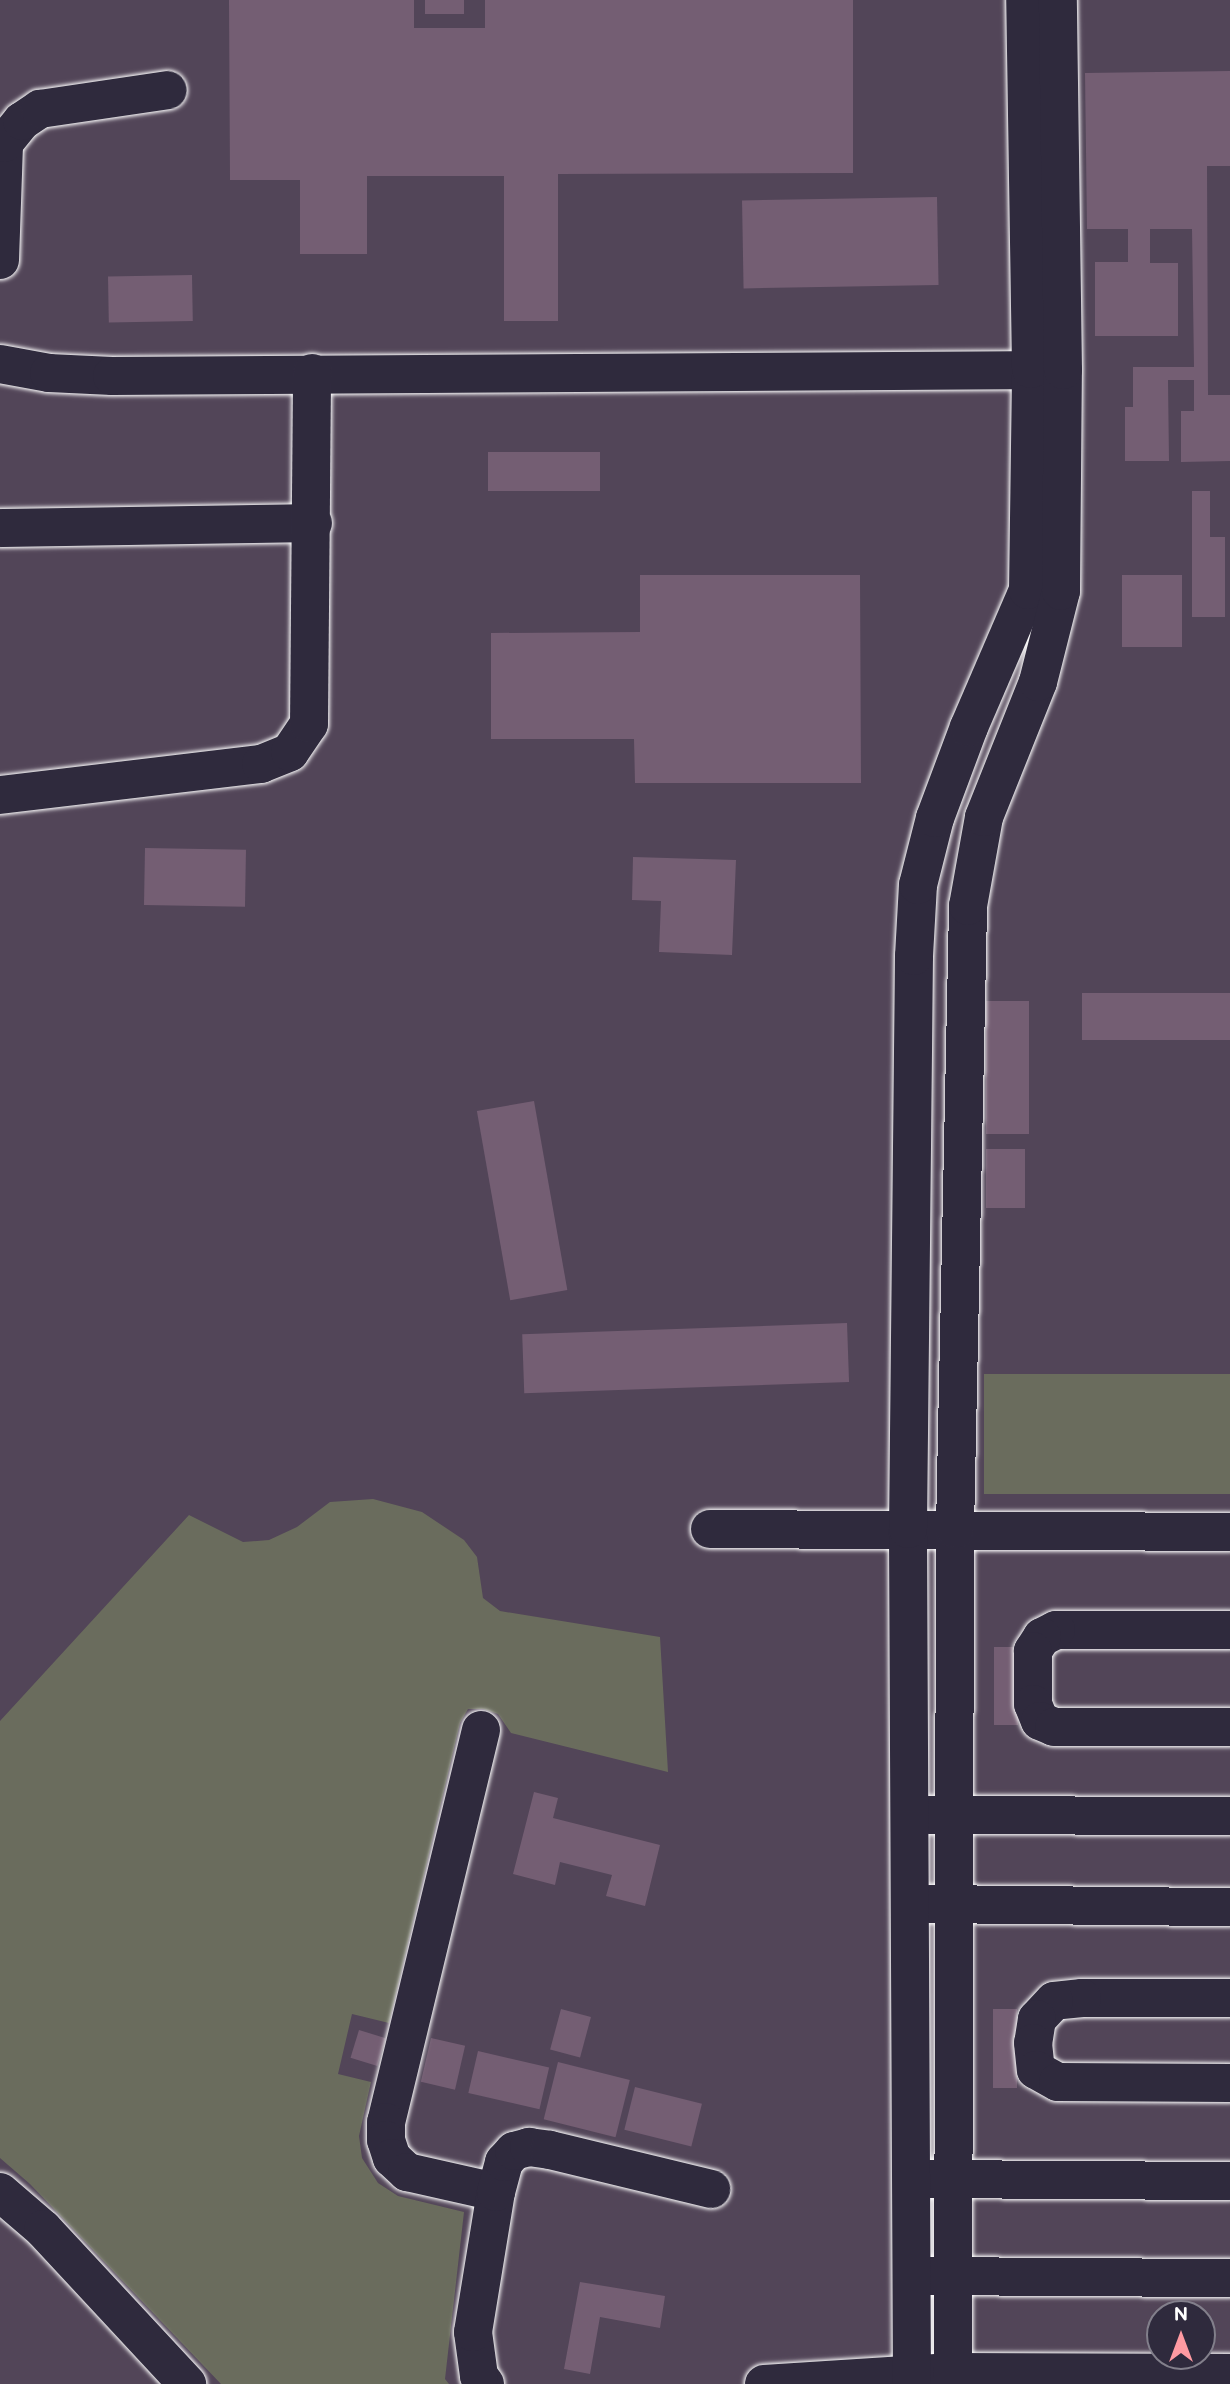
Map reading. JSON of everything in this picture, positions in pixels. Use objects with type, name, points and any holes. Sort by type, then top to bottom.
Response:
[{"type":"street","points":[[953,2378],[955,1530],[968,906],[984,817],[1038,682],[1060,591],[1025,0]]},
{"type":"street","points":[[912,2379],[908,1530],[918,885],[935,818],[964,740],[1028,590],[1047,370],[1058,0]]},
{"type":"street","points":[[0,260],[4,143],[22,121],[40,109],[168,90]]},
{"type":"street","points":[[0,364],[49,373],[112,376],[1047,370]]},
{"type":"street","points":[[0,795],[261,764],[290,752],[309,724],[313,523],[312,373]]},
{"type":"street","points":[[0,528],[313,523]]},
{"type":"street","points":[[710,1529],[1230,1532]]},
{"type":"street","points":[[1230,1630],[1056,1630],[1042,1637],[1033,1651],[1033,1704],[1040,1721],[1054,1727],[1230,1727]]},
{"type":"street","points":[[481,1730],[386,2122],[386,2140],[392,2158],[407,2172],[496,2192]]},
{"type":"street","points":[[909,1814],[1230,1816]]},
{"type":"street","points":[[909,1903],[1230,1906]]},
{"type":"street","points":[[1230,1998],[1082,1998],[1054,2001],[1037,2019],[1033,2043],[1036,2070],[1058,2082],[1230,2083]]},
{"type":"street","points":[[485,2384],[479,2376],[473,2332],[496,2192],[504,2162],[514,2151],[529,2147],[711,2189]]},
{"type":"street","points":[[909,2179],[1230,2181]]},
{"type":"street","points":[[0,2192],[43,2229],[187,2384]]},
{"type":"street","points":[[910,2276],[1230,2277]]},
{"type":"street","points":[[764,2384],[1230,2373]]},
{"type":"shaded area","points":[[0,0],[1230,0],[1230,2384],[0,2384]]},
{"type":"green space","points":[[984,1374],[1230,1374],[1230,1494],[984,1494]]},
{"type":"green space","points":[[373,1499],[422,1512],[464,1540],[477,1557],[483,1598],[500,1611],[660,1637],[668,1772],[511,1733],[498,1714],[483,1709],[468,1709],[460,1723],[389,2023],[352,2014],[338,2074],[371,2082],[359,2136],[362,2158],[378,2183],[398,2196],[464,2212],[445,2379],[449,2384],[221,2384],[30,2184],[0,2158],[0,1721],[189,1515],[243,1542],[269,1540],[297,1527],[330,1502]]},
{"type":"building","points":[[229,0],[414,0],[414,28],[485,28],[485,0],[853,0],[853,173],[558,174],[558,321],[504,321],[504,176],[367,176],[367,254],[300,254],[300,180],[230,180]]},
{"type":"building","points":[[425,0],[464,0],[464,14],[425,14]]},
{"type":"building","points":[[1230,71],[1230,166],[1207,166],[1208,395],[1230,395],[1230,461],[1181,462],[1181,411],[1194,411],[1194,380],[1168,380],[1169,461],[1125,461],[1125,407],[1133,407],[1133,367],[1194,367],[1192,229],[1150,229],[1150,263],[1178,263],[1178,336],[1095,336],[1095,262],[1128,262],[1128,229],[1087,229],[1085,73]]},
{"type":"building","points":[[937,197],[939,285],[744,288],[742,200]]},
{"type":"building","points":[[192,275],[193,321],[109,322],[108,276]]},
{"type":"building","points":[[488,452],[600,452],[600,491],[488,491]]},
{"type":"building","points":[[1192,491],[1210,491],[1210,537],[1225,537],[1225,617],[1192,617]]},
{"type":"building","points":[[640,575],[860,575],[861,783],[635,783],[634,739],[491,739],[491,633],[640,632]]},
{"type":"building","points":[[1122,575],[1182,575],[1182,647],[1122,647]]},
{"type":"building","points":[[145,848],[246,850],[245,907],[144,905]]},
{"type":"building","points":[[633,857],[736,860],[732,955],[659,952],[661,901],[632,900]]},
{"type":"building","points":[[1082,993],[1230,993],[1230,1040],[1082,1040]]},
{"type":"building","points":[[986,1001],[1029,1001],[1029,1134],[986,1134]]},
{"type":"building","points":[[534,1101],[567,1290],[510,1300],[477,1111]]},
{"type":"building","points":[[986,1149],[1025,1149],[1025,1208],[986,1208]]},
{"type":"building","points":[[847,1323],[849,1382],[524,1393],[522,1334]]},
{"type":"building","points":[[994,1647],[1018,1647],[1018,1725],[994,1725]]},
{"type":"building","points":[[534,1792],[558,1798],[553,1818],[660,1845],[645,1906],[606,1896],[612,1875],[560,1862],[555,1885],[513,1874]]},
{"type":"building","points":[[561,2009],[591,2017],[580,2058],[550,2050]]},
{"type":"building","points":[[993,2009],[1017,2009],[1017,2088],[993,2088]]},
{"type":"building","points":[[359,2030],[386,2038],[377,2066],[351,2058]]},
{"type":"building","points":[[431,2038],[465,2046],[455,2090],[421,2082]]},
{"type":"building","points":[[478,2051],[549,2067],[539,2109],[468,2093]]},
{"type":"building","points":[[558,2062],[630,2080],[616,2137],[544,2119]]},
{"type":"building","points":[[635,2087],[702,2104],[691,2146],[624,2130]]},
{"type":"building","points":[[580,2282],[665,2296],[660,2328],[600,2317],[590,2374],[564,2369]]}]
